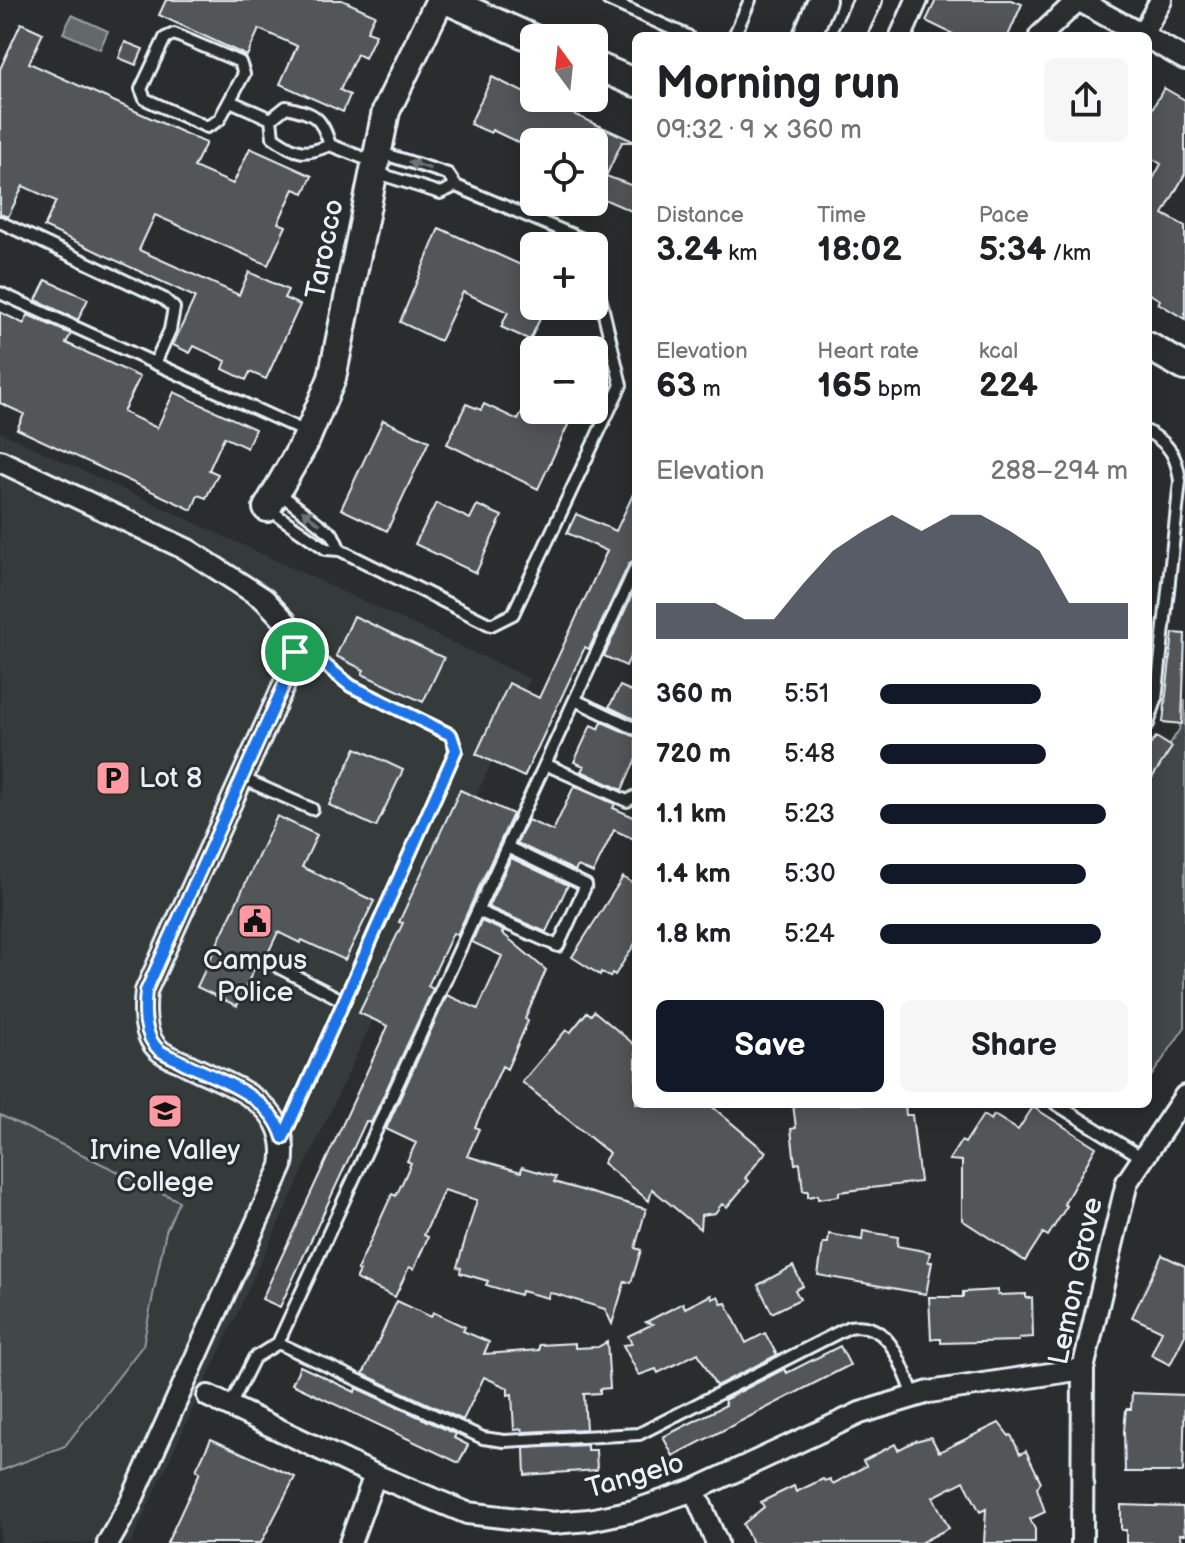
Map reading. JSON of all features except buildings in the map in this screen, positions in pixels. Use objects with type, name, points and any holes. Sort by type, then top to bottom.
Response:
[{"type":"street","points":[[443,0],[520,33]]},
{"type":"street","name":"Tarocco","points":[[272,499],[308,433],[332,378],[386,111],[443,0]]},
{"type":"street","points":[[809,32],[822,0]]},
{"type":"street","points":[[853,32],[868,0]]},
{"type":"street","points":[[903,32],[917,0]]},
{"type":"street","points":[[1044,32],[1078,0],[1138,32]]},
{"type":"street","points":[[1147,32],[1161,0]]},
{"type":"street","points":[[1152,40],[1185,59]]},
{"type":"street","points":[[608,71],[632,81]]},
{"type":"street","points":[[1152,348],[1185,367]]},
{"type":"street","points":[[0,461],[188,550],[264,599],[286,622],[295,652],[292,667],[244,779],[146,991],[144,1011],[148,1031],[158,1050],[269,1109],[283,1138],[282,1166],[129,1506],[108,1543]]},
{"type":"street","name":"Lemon Grove","points":[[1082,1543],[1083,1369],[1127,1182],[1185,1096]]},
{"type":"street","name":"Tangelo","points":[[208,1396],[375,1475],[467,1513],[553,1523],[633,1511],[694,1490],[860,1413],[929,1392],[1083,1369]]},
{"type":"street","points":[[350,1543],[375,1475]]},
{"type":"street","points":[[694,1490],[717,1543]]},
{"type":"lane","points":[[608,0],[679,32]]},
{"type":"lane","points":[[736,32],[750,0]]},
{"type":"lane","points":[[174,34],[240,62],[244,74],[230,101],[219,120],[207,127],[145,99],[141,89],[165,38],[174,34]]},
{"type":"lane","points":[[230,101],[271,119]]},
{"type":"lane","points":[[271,119],[286,107],[308,112],[323,122],[330,145]]},
{"type":"lane","points":[[271,119],[273,137],[294,152],[314,152],[330,145],[440,193],[456,186]]},
{"type":"lane","points":[[374,162],[448,174],[456,186],[566,232]]},
{"type":"lane","points":[[0,222],[164,299],[174,308],[170,330],[155,363]]},
{"type":"lane","points":[[0,293],[308,433]]},
{"type":"lane","points":[[272,499],[326,549],[340,550],[491,625],[513,614],[621,385],[605,320]]},
{"type":"lane","points":[[1152,434],[1174,453],[1180,481],[1156,700],[1152,712]]},
{"type":"lane","points":[[1174,453],[1185,445]]},
{"type":"lane","points":[[272,499],[333,535],[340,550]]},
{"type":"lane","points":[[230,1406],[254,1358],[278,1343],[632,576]]},
{"type":"lane","points":[[283,1138],[456,750],[451,735],[351,686],[325,665],[295,652]]},
{"type":"lane","points":[[575,700],[632,727]]},
{"type":"lane","points":[[545,764],[627,801],[632,798]]},
{"type":"lane","points":[[244,779],[312,809]]},
{"type":"lane","points":[[478,911],[558,946],[586,885],[507,847]]},
{"type":"lane","points":[[278,967],[344,1001]]},
{"type":"lane","points":[[1062,1108],[1143,1158]]},
{"type":"lane","points":[[278,1343],[483,1438],[504,1441],[639,1434],[849,1327],[865,1325],[880,1332],[889,1341],[915,1397]]},
{"type":"shaded area","points":[[72,15],[108,31],[100,49],[63,33]]},
{"type":"shaded area","name":"Irvine Valley College","points":[[0,432],[530,679],[131,1543],[0,1543]]},
{"type":"shaded area","points":[[1185,700],[1185,1027],[1152,1075],[1152,771],[1179,730]]},
{"type":"shaded area","points":[[0,1115],[179,1201],[166,1231],[143,1345],[65,1446],[0,1471]]},
{"type":"place","name":"Lot 8","points":[[113,778]]},
{"type":"place","name":"Campus Police","points":[[255,921]]},
{"type":"place","name":"Irvine Valley College","points":[[165,1111]]},
{"type":"route","points":[[295,652],[325,665],[351,686],[451,735],[456,750],[283,1138],[269,1109],[158,1050],[148,1031],[144,1011],[146,991],[244,779],[292,667],[295,652]]}]
